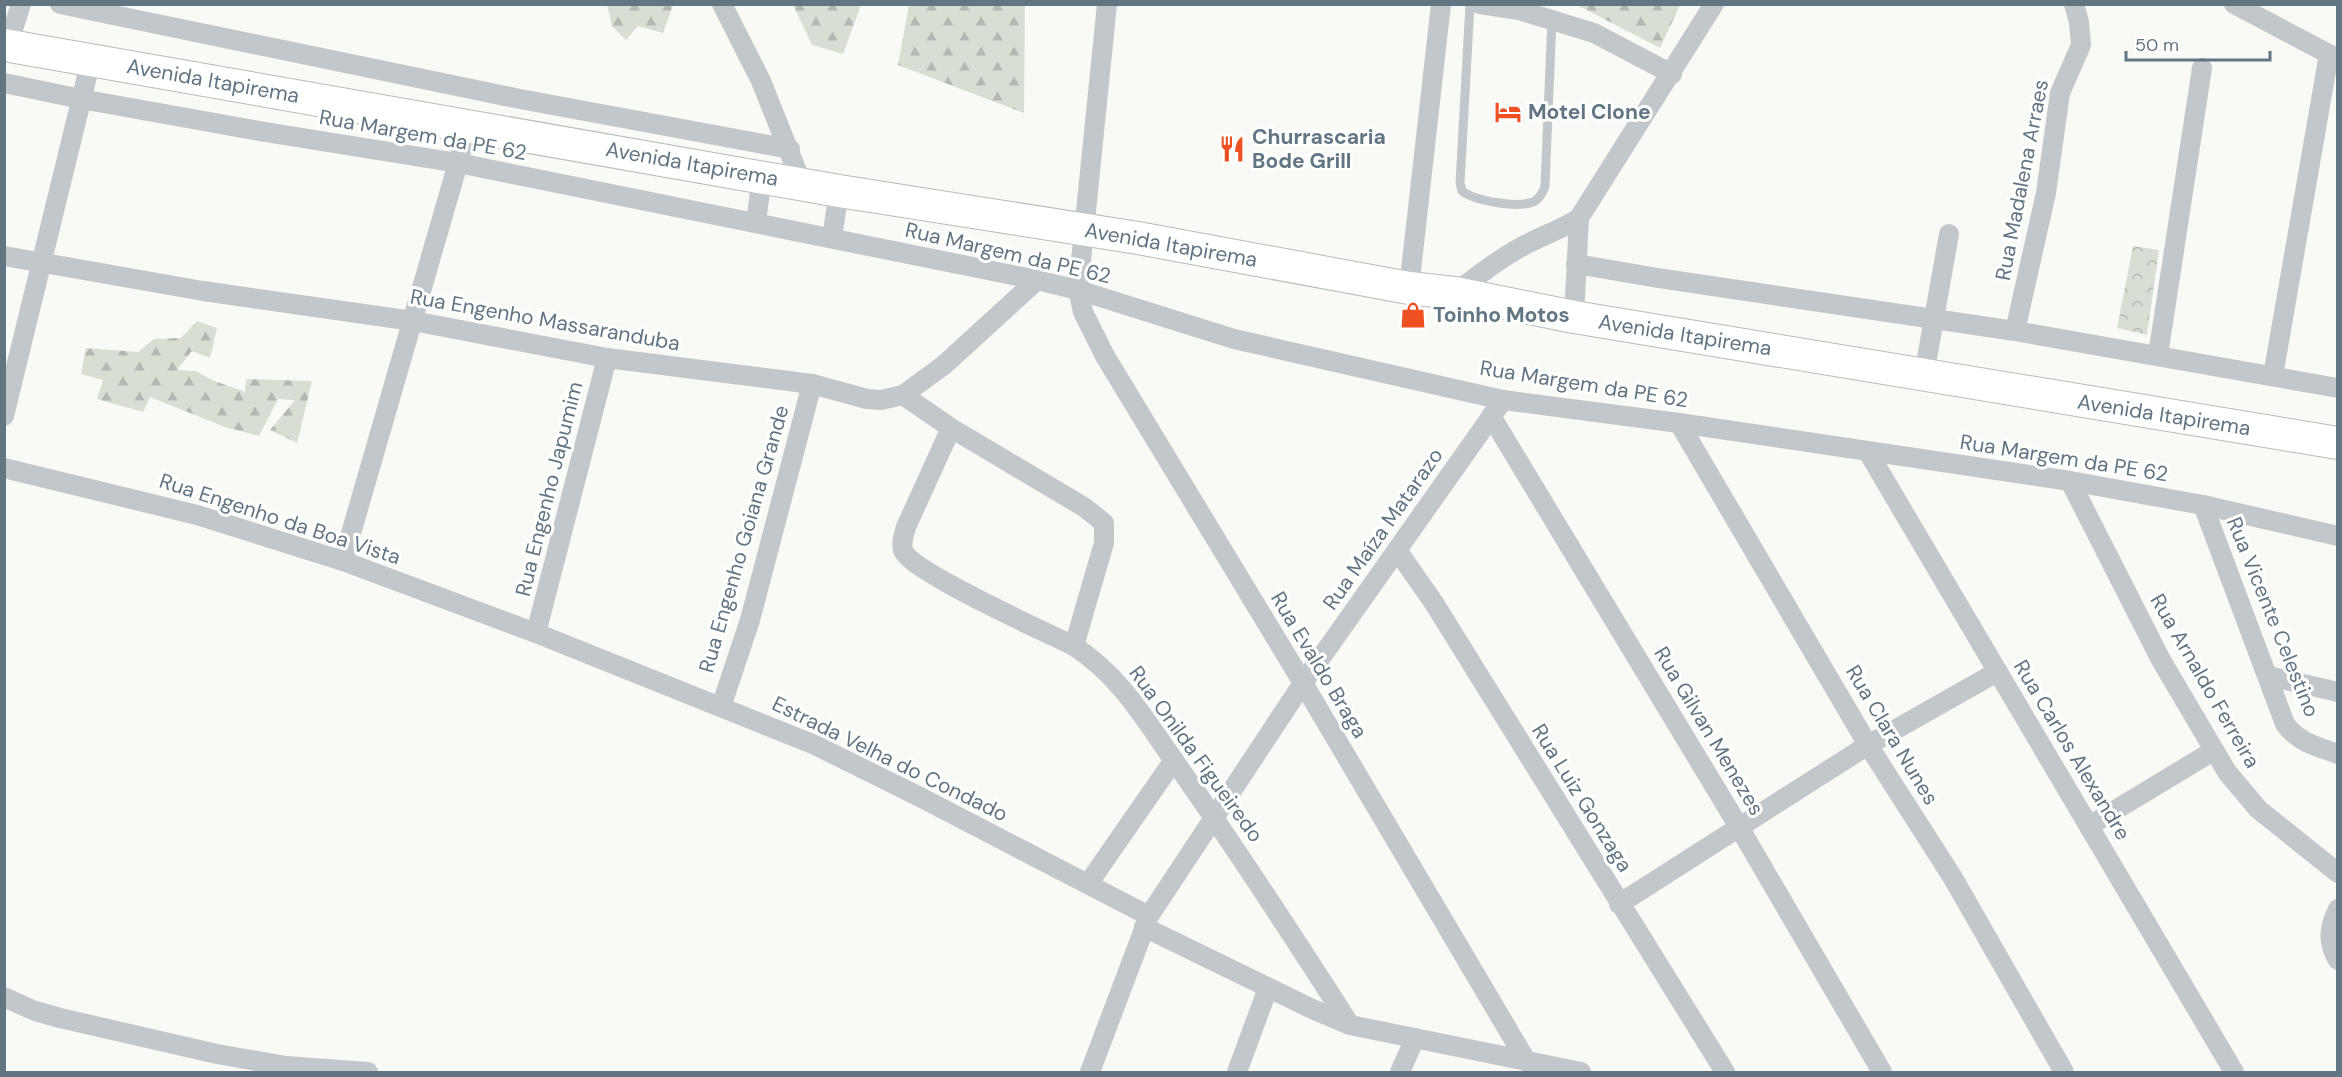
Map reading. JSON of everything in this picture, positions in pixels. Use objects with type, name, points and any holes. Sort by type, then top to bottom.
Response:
[{"type":"main road","name":"Avenida Itapirema","points":[[6,45],[839,191],[1084,230],[1409,288],[1455,293],[1574,317],[2337,443]]},
{"type":"street","points":[[6,45],[21,4]]},
{"type":"street","points":[[60,4],[520,99],[790,149]]},
{"type":"street","points":[[722,4],[761,81],[802,184]]},
{"type":"street","points":[[1078,290],[1107,4]]},
{"type":"street","points":[[1409,288],[1441,4]]},
{"type":"street","points":[[1480,4],[1552,18],[1594,33],[1672,74]]},
{"type":"street","points":[[1455,293],[1493,264],[1533,241],[1563,229],[1579,218],[1672,74],[1714,4]]},
{"type":"street","name":"Rua Madalena Arraes","points":[[2015,331],[2046,193],[2060,93],[2081,45],[2079,21],[2074,4]]},
{"type":"street","points":[[2234,4],[2333,56],[2273,376]]},
{"type":"street","points":[[4,416],[91,60]]},
{"type":"street","points":[[2158,355],[2202,68]]},
{"type":"street","name":"Rua Margem da PE 62","points":[[4,83],[259,131],[458,163],[1037,280],[1078,290],[1234,339],[1503,400],[1679,423],[2070,481],[2203,505],[2337,536]]},
{"type":"street","points":[[343,561],[468,125]]},
{"type":"street","points":[[756,222],[762,177]]},
{"type":"street","points":[[832,238],[839,191]]},
{"type":"street","points":[[1574,317],[1579,218]]},
{"type":"street","points":[[1924,375],[1941,290],[1949,234]]},
{"type":"street","name":"Rua Engenho Massaranduba","points":[[4,256],[203,291],[413,321],[607,358],[812,384],[867,399],[903,395],[944,365],[1037,280]]},
{"type":"street","points":[[1576,264],[2015,331],[2337,388]]},
{"type":"street","name":"Rua Evaldo Braga","points":[[1078,290],[1083,312],[1105,356],[1303,683],[1527,1062]]},
{"type":"street","name":"Rua Engenho Japumim","points":[[536,633],[607,358]]},
{"type":"street","name":"Rua Engenho Goiana Grande","points":[[721,707],[757,597],[812,384]]},
{"type":"street","points":[[903,395],[951,428],[1084,507],[1104,524],[1104,543],[1074,646]]},
{"type":"street","name":"Rua Maíza Matarazo","points":[[1147,921],[1303,683],[1503,400]]},
{"type":"street","name":"Rua Gilvan Menezes","points":[[1491,416],[1740,827],[1882,1072]]},
{"type":"street","name":"Rua Clara Nunes","points":[[1679,423],[1868,745],[1953,878],[2064,1072]]},
{"type":"street","name":"Rua Onilda Figueiredo","points":[[951,428],[906,527],[902,540],[903,551],[912,561],[940,579],[1074,646],[1096,661],[1128,693],[1215,816],[1350,1024]]},
{"type":"street","name":"Rua Carlos Alexandre","points":[[1868,452],[2234,1072]]},
{"type":"street","name":"Rua Engenho da Boa Vista","points":[[4,468],[197,515],[343,561],[536,633]]},
{"type":"street","name":"Rua Arnaldo Ferreira","points":[[2070,481],[2161,660],[2213,751],[2239,789],[2258,809],[2337,873]]},
{"type":"street","name":"Rua Vicente Celestino","points":[[2203,505],[2285,724],[2292,734],[2307,744],[2337,754]]},
{"type":"street","name":"Rua Luiz Gonzaga","points":[[1397,550],[1434,603],[1725,1072]]},
{"type":"street","name":"Estrada Velha do Condado","points":[[536,633],[815,745],[868,770],[1088,884],[1147,921],[1268,988],[1331,1018],[1569,1071]]},
{"type":"street","points":[[1619,904],[1868,745],[1997,672]]},
{"type":"street","points":[[2268,676],[2337,692]]},
{"type":"street","points":[[2089,826],[2213,751]]},
{"type":"street","points":[[1088,884],[1174,760]]},
{"type":"street","points":[[2337,909],[2329,932],[2337,960]]},
{"type":"street","points":[[1090,1072],[1147,921]]},
{"type":"street","points":[[1237,1072],[1268,988]]},
{"type":"street","points":[[4,998],[35,1011],[60,1018],[217,1054],[286,1066],[368,1072]]},
{"type":"street","points":[[1400,1072],[1416,1038]]},
{"type":"lane","points":[[1470,4],[1460,183],[1462,190],[1473,198],[1517,205],[1535,201],[1543,192],[1552,18]]},
{"type":"green space","points":[[607,4],[673,5],[663,33],[638,26],[626,40],[612,26]]},
{"type":"green space","points":[[793,5],[861,5],[843,54],[812,45]]},
{"type":"green space","points":[[909,5],[1025,5],[1024,113],[898,65]]},
{"type":"green space","points":[[1577,5],[1680,5],[1660,48]]},
{"type":"green space","points":[[2133,246],[2159,250],[2147,335],[2117,328]]},
{"type":"green space","points":[[197,321],[217,328],[210,358],[192,351],[177,370],[196,371],[212,380],[245,392],[246,379],[312,381],[297,443],[270,430],[295,400],[278,399],[259,436],[225,427],[150,397],[143,412],[97,399],[103,380],[81,374],[86,348],[138,352],[154,339],[181,338]]},
{"type":"place","name":"Motel Clone","points":[[1508,112]]},
{"type":"place","name":"Churrascaria Bode Grill","points":[[1232,149]]},
{"type":"place","name":"Toinho Motos","points":[[1413,315]]}]
